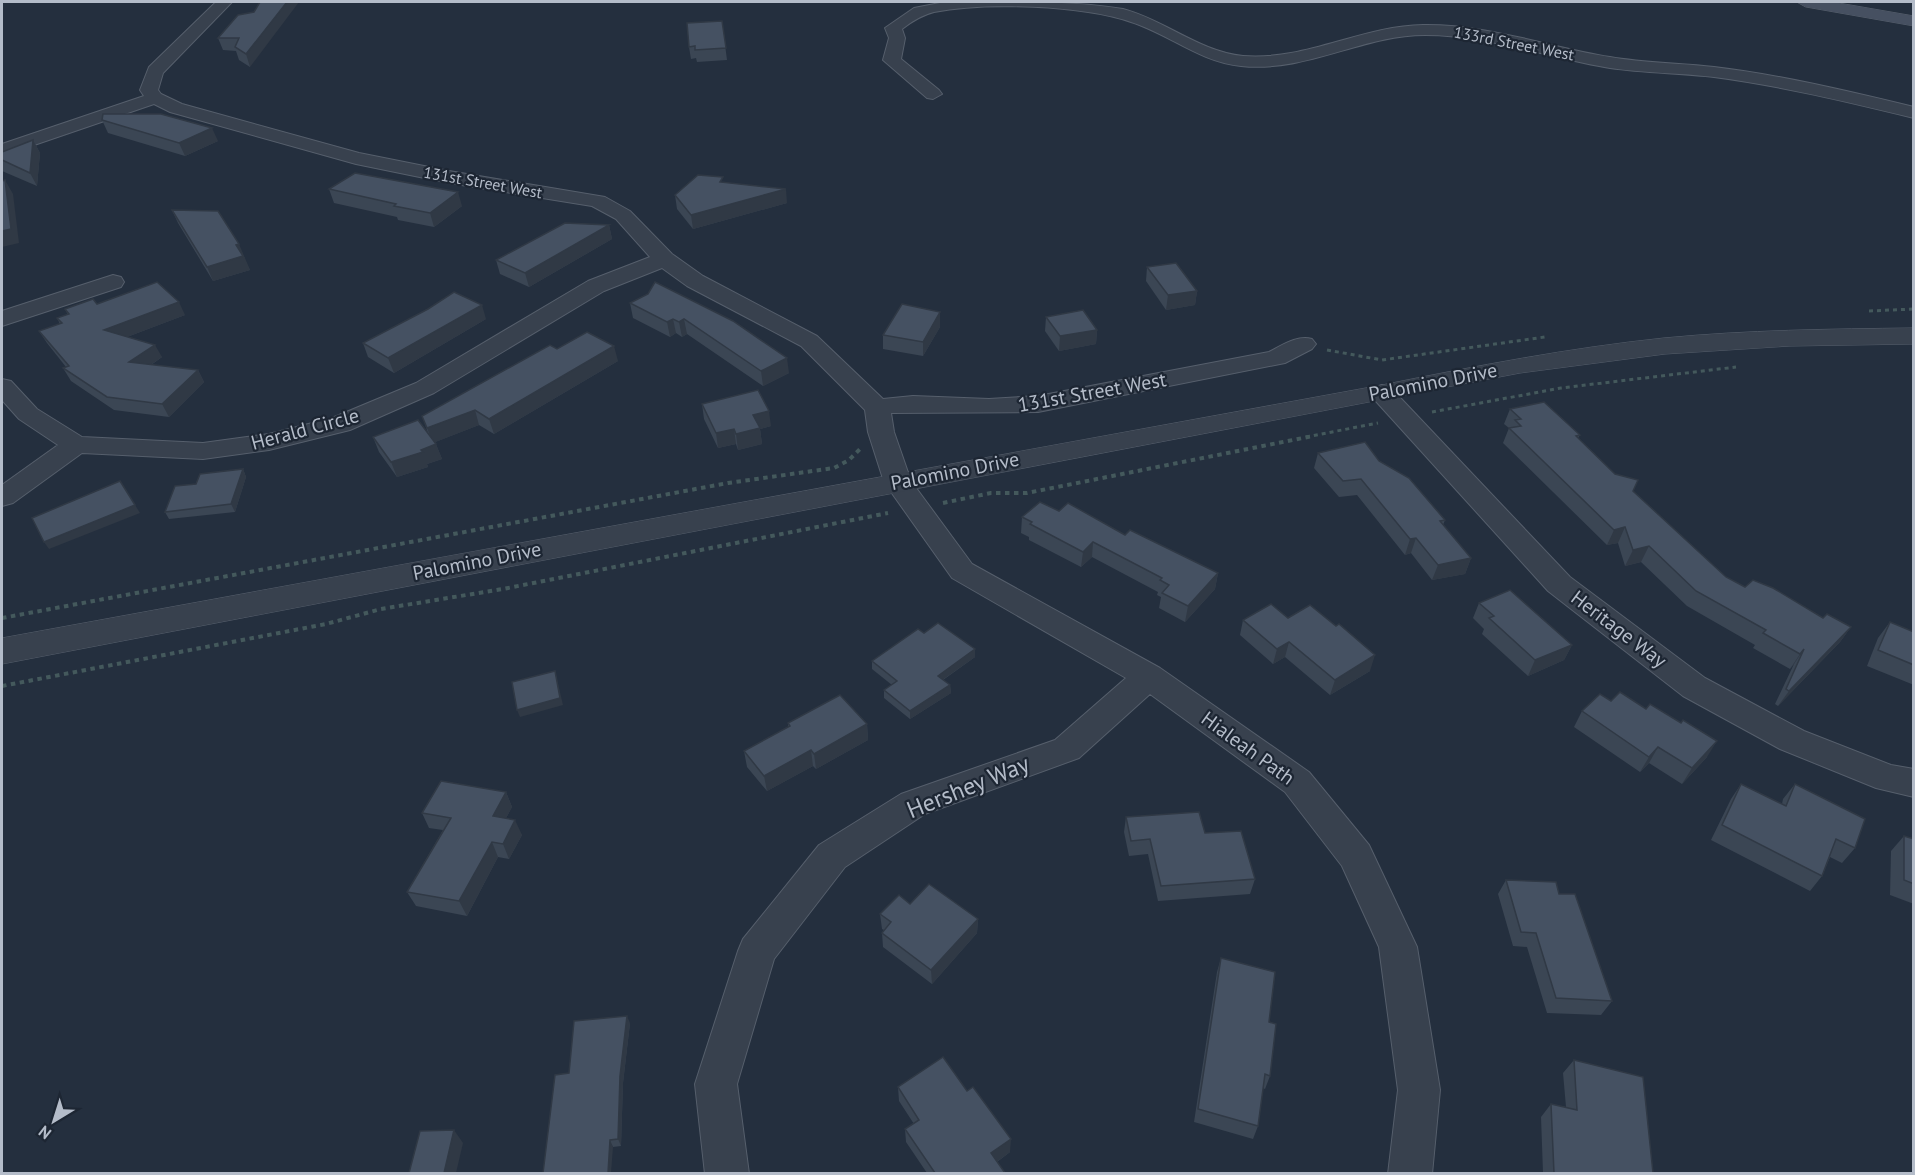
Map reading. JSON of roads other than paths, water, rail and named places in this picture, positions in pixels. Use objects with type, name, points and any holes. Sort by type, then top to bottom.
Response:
[{"type":"main road","points":[[1806,2],[1914,21]]},
{"type":"main road","points":[[1850,2],[1914,13]]},
{"type":"street","points":[[2,150],[155,98],[149,90],[156,71],[224,2]]},
{"type":"street","name":"133rd Street West","points":[[933,94],[892,60],[897,38],[893,28],[909,16],[931,8],[957,4],[1040,2],[1092,4],[1138,19],[1200,51],[1234,60],[1266,63],[1292,60],[1396,31],[1457,31],[1492,36],[1612,63],[1725,73],[1796,84],[1914,113]]},
{"type":"street","name":"131st Street West","points":[[155,98],[176,108],[356,158],[449,177],[598,201],[623,215],[664,259],[695,281],[809,341],[879,420],[907,495]]},
{"type":"street","name":"Herald Circle","points":[[76,446],[203,451],[269,442],[341,424],[425,388],[596,286],[664,259]]},
{"type":"street","points":[[2,319],[113,282]]},
{"type":"street","name":"Palomino Drive","points":[[2,651],[907,495],[1520,365],[1665,346],[1790,338],[1914,336]]},
{"type":"street","name":"131st Street West","points":[[879,420],[894,404],[928,402],[1004,407],[1038,404],[1276,358],[1304,344]]},
{"type":"street","points":[[2,386],[28,414],[76,446],[3,497]]},
{"type":"street","name":"Heritage Way","points":[[1382,393],[1559,584],[1694,687],[1792,740],[1888,778],[1914,783]]},
{"type":"street","name":"Hialeah Path","points":[[907,495],[962,571],[1149,676],[1297,782],[1356,856],[1398,947],[1419,1090],[1410,1173]]},
{"type":"street","name":"Hershey Way","points":[[727,1173],[716,1084],[757,951],[832,856],[913,804],[1067,749],[1149,676]]}]
